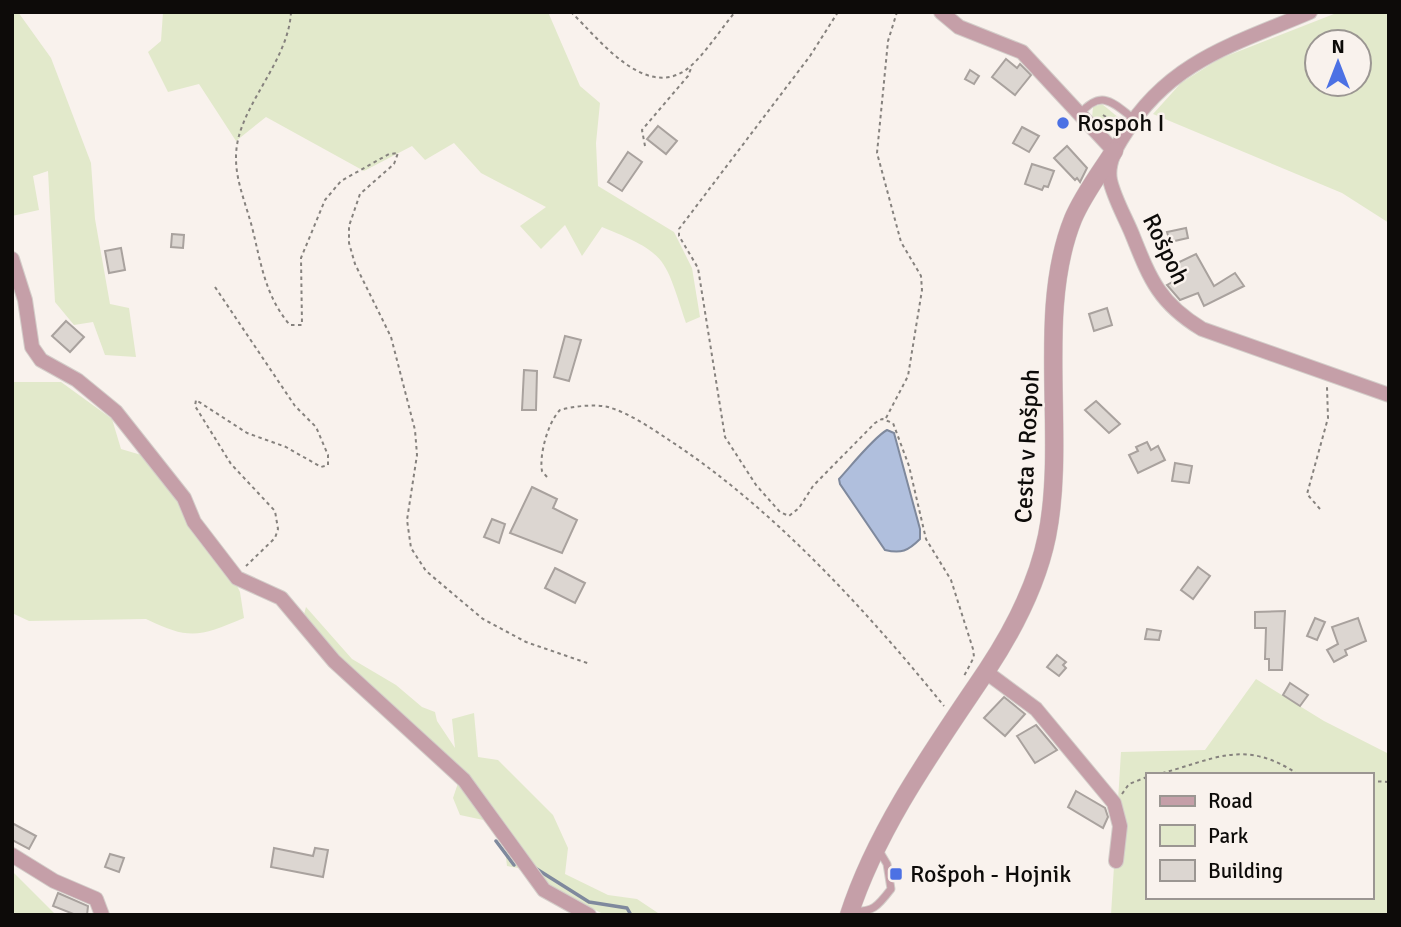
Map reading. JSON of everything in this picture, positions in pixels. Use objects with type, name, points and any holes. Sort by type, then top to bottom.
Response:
[{"type":"street","points":[[941,12],[959,27],[1022,52],[1114,151],[1130,125],[1175,75],[1214,52],[1310,12]]},
{"type":"street","name":"Rošpoh","points":[[1114,151],[1110,178],[1142,262],[1163,299],[1178,315],[1202,329],[1389,395]]},
{"type":"street","name":"Cesta v Rošpoh","points":[[850,913],[866,868],[877,848],[921,771],[1003,649],[1034,583],[1047,536],[1054,485],[1056,311],[1062,259],[1073,219],[1114,151]]},
{"type":"street","points":[[12,259],[25,300],[32,346],[41,360],[77,380],[116,412],[184,498],[194,522],[237,578],[281,598],[334,661],[464,780],[514,853],[544,890],[589,915]]},
{"type":"street","points":[[986,672],[1018,692],[1036,709],[1118,812],[1120,834],[1116,861]]},
{"type":"street","points":[[12,855],[54,881],[96,899],[102,915]]},
{"type":"lane","points":[[1079,115],[1089,103],[1104,100],[1115,104],[1130,125]]},
{"type":"lane","points":[[850,913],[868,912],[876,908],[891,889],[887,864],[877,848]]},
{"type":"path","points":[[291,12],[286,38],[248,112],[236,150],[236,179],[265,283],[290,326],[302,324],[301,258],[325,200],[341,181],[389,154],[398,153],[394,164],[359,194],[349,226],[349,243],[355,264],[391,337],[415,430],[417,455],[408,520],[411,548],[426,571],[483,619],[526,642],[590,664]]},
{"type":"path","points":[[571,12],[642,75],[664,80],[693,65]]},
{"type":"path","points":[[645,146],[642,130],[688,76],[693,65],[735,12]]},
{"type":"path","points":[[838,12],[810,55],[686,219],[679,229],[679,236],[698,268],[725,437],[743,469],[780,512],[785,516],[794,513],[813,486],[878,420],[885,419],[893,423],[899,432],[926,539],[951,580],[973,649],[974,657],[963,676],[974,693]]},
{"type":"path","points":[[885,419],[908,376],[922,290],[921,276],[901,242],[877,153],[888,41],[897,12]]},
{"type":"path","points":[[1103,115],[1130,125]]},
{"type":"path","points":[[215,286],[295,406],[316,427],[328,455],[328,465],[321,467],[286,447],[247,433],[196,400],[195,406],[230,464],[275,512],[278,520],[275,538],[237,578]]},
{"type":"path","points":[[1317,368],[1327,389],[1329,408],[1307,494],[1320,509]]},
{"type":"path","points":[[547,477],[542,471],[542,457],[554,418],[560,410],[580,406],[608,407],[647,426],[694,457],[778,528],[904,658],[956,720]]},
{"type":"path","points":[[1163,773],[1240,753],[1275,759],[1296,773]]},
{"type":"path","points":[[1118,812],[1125,788],[1135,780],[1146,777]]},
{"type":"green space","points":[[12,12],[18,12],[51,58],[91,163],[95,219],[110,304],[129,308],[136,357],[105,355],[93,322],[74,325],[55,302],[48,171],[33,176],[39,210],[12,216]]},
{"type":"green space","points":[[163,12],[548,12],[580,86],[600,103],[596,143],[598,186],[674,232],[692,268],[700,317],[686,323],[673,284],[660,260],[640,244],[624,236],[602,227],[582,256],[565,225],[541,249],[520,226],[546,207],[481,173],[454,143],[425,160],[412,146],[364,171],[266,117],[236,141],[199,84],[168,92],[148,52],[161,41]]},
{"type":"green space","points":[[1339,12],[1389,12],[1389,223],[1342,193],[1153,114],[1181,83],[1219,59]]},
{"type":"green space","points":[[1102,104],[1119,118],[1120,127],[1115,132],[1100,128],[1092,118],[1093,107]]},
{"type":"green space","points":[[12,382],[61,382],[112,419],[121,449],[148,457],[216,543],[240,592],[244,618],[195,634],[174,631],[146,619],[29,621],[12,613]]},
{"type":"green space","points":[[306,607],[352,659],[396,685],[422,707],[435,712],[437,721],[455,748],[452,719],[474,713],[478,757],[498,760],[553,815],[568,848],[565,874],[608,895],[637,899],[661,915],[605,915],[543,883],[535,871],[507,866],[502,824],[460,815],[453,798],[461,774],[353,675],[303,618]]},
{"type":"green space","points":[[1256,679],[1324,721],[1389,754],[1389,915],[1111,915],[1121,752],[1205,750]]},
{"type":"green space","points":[[12,871],[56,915],[12,915]]},
{"type":"water","points":[[887,430],[894,433],[920,529],[920,539],[908,549],[896,552],[885,550],[839,479],[869,445]]},
{"type":"building","points":[[1006,59],[1017,68],[1020,64],[1031,75],[1015,95],[992,77]]},
{"type":"building","points":[[970,70],[979,76],[974,84],[965,79]]},
{"type":"building","points":[[658,126],[677,141],[666,154],[647,139]]},
{"type":"building","points":[[1022,127],[1039,136],[1029,152],[1013,143]]},
{"type":"building","points":[[1067,146],[1087,168],[1080,182],[1054,158]]},
{"type":"building","points":[[628,152],[642,162],[622,191],[608,182]]},
{"type":"building","points":[[1032,164],[1054,171],[1048,187],[1044,186],[1042,190],[1025,184]]},
{"type":"building","points":[[1186,228],[1188,238],[1170,242],[1167,232]]},
{"type":"building","points":[[172,234],[184,235],[183,248],[171,247]]},
{"type":"building","points":[[121,248],[125,270],[109,273],[105,251]]},
{"type":"building","points":[[1196,254],[1214,286],[1235,273],[1244,286],[1204,306],[1198,293],[1180,300],[1167,285],[1176,280],[1169,267]]},
{"type":"building","points":[[1107,308],[1112,325],[1094,331],[1089,314]]},
{"type":"building","points":[[66,321],[84,337],[70,352],[52,336]]},
{"type":"building","points":[[565,336],[581,340],[569,381],[554,377]]},
{"type":"building","points":[[524,370],[537,371],[536,410],[522,410]]},
{"type":"building","points":[[1096,401],[1120,424],[1109,433],[1085,410]]},
{"type":"building","points":[[1147,442],[1151,450],[1158,446],[1165,460],[1138,473],[1129,455],[1138,451],[1136,447]]},
{"type":"building","points":[[1175,463],[1192,466],[1189,483],[1172,481]]},
{"type":"building","points":[[532,487],[557,499],[553,508],[577,520],[562,553],[510,533]]},
{"type":"building","points":[[492,519],[505,524],[499,543],[484,537]]},
{"type":"building","points":[[1198,567],[1210,576],[1193,599],[1181,590]]},
{"type":"building","points":[[555,568],[585,583],[575,603],[545,588]]},
{"type":"building","points":[[1285,611],[1282,670],[1269,670],[1269,659],[1265,659],[1266,628],[1255,628],[1255,612]]},
{"type":"building","points":[[1315,618],[1325,622],[1317,640],[1307,636]]},
{"type":"building","points":[[1358,618],[1366,641],[1345,650],[1347,655],[1334,662],[1327,650],[1338,644],[1332,627]]},
{"type":"building","points":[[1147,629],[1161,631],[1159,640],[1145,639]]},
{"type":"building","points":[[1057,655],[1066,662],[1063,665],[1066,668],[1059,676],[1047,667]]},
{"type":"building","points":[[1290,683],[1308,695],[1300,706],[1283,695]]},
{"type":"building","points":[[1004,697],[1025,714],[1005,736],[984,718]]},
{"type":"building","points":[[1036,725],[1057,750],[1035,763],[1017,736]]},
{"type":"building","points":[[1076,791],[1105,808],[1108,817],[1103,828],[1068,807]]},
{"type":"building","points":[[12,823],[36,836],[29,849],[12,840]]},
{"type":"building","points":[[274,848],[313,856],[315,848],[328,850],[323,877],[271,867]]},
{"type":"building","points":[[110,854],[124,858],[119,872],[105,867]]},
{"type":"building","points":[[58,893],[88,906],[87,915],[76,915],[53,906]]},
{"type":"waterway","points":[[496,841],[514,865]]},
{"type":"waterway","points":[[535,868],[589,902],[627,908],[631,915]]},
{"type":"place","name":"Rospoh I","points":[[1063,123]]},
{"type":"place","name":"Rošpoh - Hojnik","points":[[896,874]]}]
